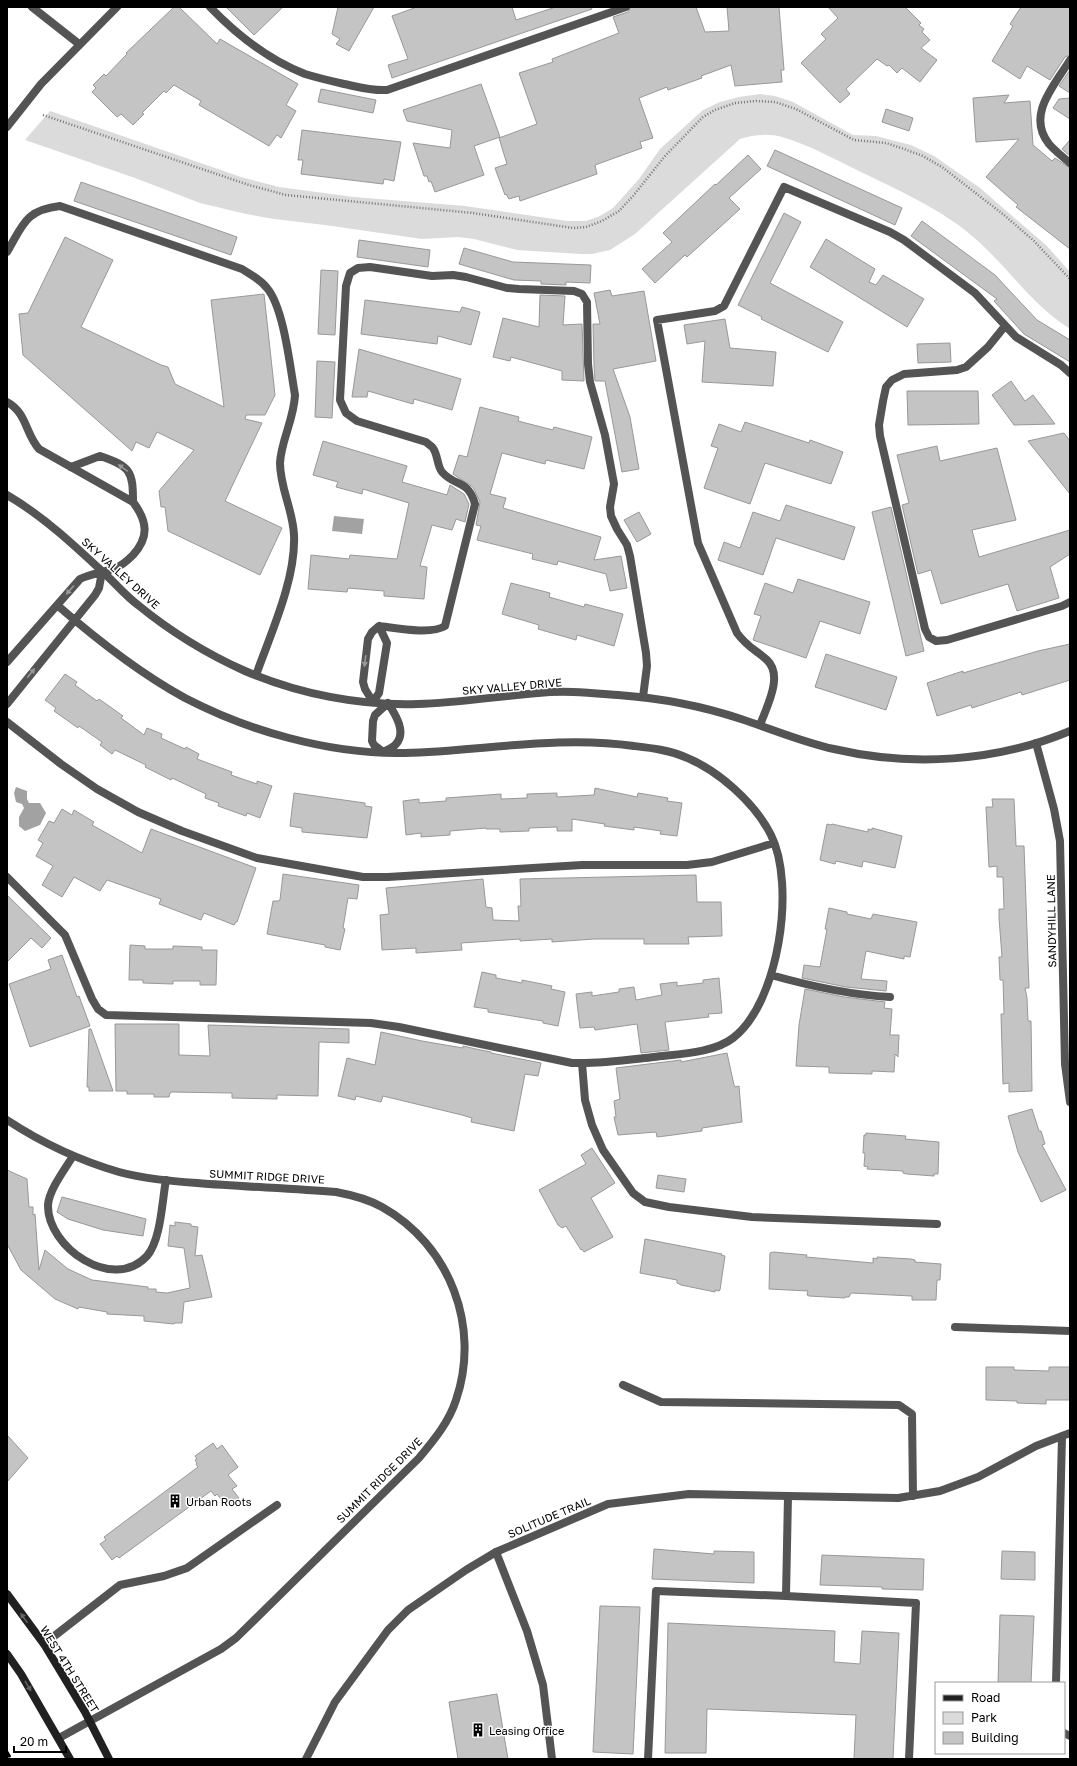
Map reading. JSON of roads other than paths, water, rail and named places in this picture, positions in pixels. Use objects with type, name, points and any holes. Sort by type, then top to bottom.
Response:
[{"type":"main road","name":"WEST 4TH STREET","points":[[7,1594],[44,1644],[90,1721],[109,1759]]},
{"type":"main road","points":[[7,1654],[59,1738],[70,1759]]},
{"type":"street","points":[[32,7],[79,44]]},
{"type":"street","points":[[7,127],[41,84],[117,7]]},
{"type":"street","points":[[210,7],[236,32],[279,61],[304,73],[317,77],[375,90],[387,90],[626,7]]},
{"type":"street","points":[[1070,60],[1044,102],[1041,110],[1040,123],[1042,133],[1048,143],[1070,163]]},
{"type":"street","points":[[760,725],[774,685],[775,677],[773,668],[768,661],[745,645],[737,633],[698,543],[657,320],[715,311],[724,306],[784,187],[890,232],[904,240],[975,294],[1016,338],[1061,365],[1070,373]]},
{"type":"street","points":[[8,249],[25,220],[35,212],[45,207],[60,206],[242,269],[262,283],[277,303],[295,395],[293,412],[282,449],[280,462],[281,478],[294,535],[289,583],[256,675]]},
{"type":"street","points":[[379,626],[386,643],[379,693],[373,702],[365,689],[363,682],[368,639],[372,632],[379,626],[423,630],[440,630],[445,626],[475,504],[473,495],[466,486],[448,478],[440,471],[433,448],[426,442],[357,421],[346,413],[340,400],[346,286],[350,273],[358,268],[370,267],[432,276],[453,275],[519,289],[574,291],[582,294],[586,302],[590,382],[605,435],[614,484],[610,507],[611,516],[627,545],[630,556],[646,653],[647,666],[643,697]]},
{"type":"street","points":[[1005,326],[988,347],[966,367],[957,370],[904,374],[892,380],[886,387],[879,430],[910,566],[925,628],[929,637],[936,641],[947,640],[989,628],[1062,606],[1070,602]]},
{"type":"street","points":[[7,402],[20,411],[32,440],[39,449],[133,502],[140,511],[145,532],[143,541],[130,559],[117,568],[80,579],[7,662]]},
{"type":"street","points":[[72,467],[100,456],[125,468],[131,474],[133,484],[133,502]]},
{"type":"street","name":"SKY VALLEY DRIVE","points":[[7,495],[47,522],[136,604],[175,633],[209,653],[256,675],[276,683],[314,693],[348,700],[388,703],[447,702],[541,692],[577,692],[643,697],[709,710],[833,749],[894,759],[934,760],[979,756],[1036,743],[1070,731]]},
{"type":"street","points":[[7,704],[95,595],[99,588],[102,572]]},
{"type":"street","points":[[7,877],[65,936],[92,999],[98,1009],[106,1015],[371,1023],[399,1027],[553,1060],[592,1064],[695,1052],[717,1046],[731,1040],[744,1028],[757,1010],[771,975],[778,949],[782,886],[772,836],[760,818],[745,800],[725,781],[707,767],[685,756],[658,749],[583,741],[547,742],[403,753],[362,752],[297,740],[256,728],[185,698],[148,675],[74,620],[57,605]]},
{"type":"street","points":[[388,703],[398,718],[400,725],[399,740],[395,745],[383,752],[374,745],[372,741],[373,721],[375,715],[388,703]]},
{"type":"street","points":[[7,722],[56,760],[97,789],[138,812],[219,846],[256,858],[363,877],[582,866],[686,865],[712,862],[774,843]]},
{"type":"street","name":"SANDYHILL LANE","points":[[1036,743],[1054,809],[1060,841],[1065,1064],[1070,1102]]},
{"type":"street","points":[[771,975],[820,989],[870,996],[890,997]]},
{"type":"street","points":[[582,1063],[585,1100],[592,1125],[603,1150],[633,1193],[645,1202],[669,1207],[752,1217],[937,1224]]},
{"type":"street","name":"SUMMIT RIDGE DRIVE","points":[[7,1120],[55,1149],[120,1172],[166,1180],[336,1192],[358,1197],[381,1207],[401,1219],[422,1239],[438,1259],[451,1280],[460,1306],[464,1331],[465,1357],[462,1379],[456,1400],[447,1421],[435,1439],[419,1458],[236,1638],[221,1649],[59,1738]]},
{"type":"street","points":[[73,1156],[52,1192],[48,1203],[52,1223],[57,1234],[67,1247],[81,1259],[110,1269],[125,1268],[136,1264],[147,1256],[153,1246],[157,1234],[166,1180]]},
{"type":"street","points":[[955,1327],[1070,1331]]},
{"type":"street","points":[[623,1385],[661,1402],[899,1405],[912,1414],[913,1496]]},
{"type":"street","points":[[1056,1682],[1066,1434]]},
{"type":"street","name":"SOLITUDE TRAIL","points":[[306,1759],[335,1702],[388,1630],[408,1610],[466,1570],[496,1552],[608,1504],[689,1494],[898,1498],[913,1496],[940,1491],[978,1477],[1036,1446],[1066,1434]]},
{"type":"street","points":[[786,1596],[788,1496]]},
{"type":"street","points":[[44,1644],[120,1585],[170,1575],[187,1568],[277,1505]]},
{"type":"street","points":[[496,1552],[528,1631],[543,1685],[552,1759]]},
{"type":"street","points":[[648,1759],[656,1591],[916,1603],[909,1759]]},
{"type":"railway","points":[[7,1752],[11,1759]]},
{"type":"place","name":"Urban Roots","points":[[175,1501]]},
{"type":"place","name":"Leasing Office","points":[[478,1730]]}]
